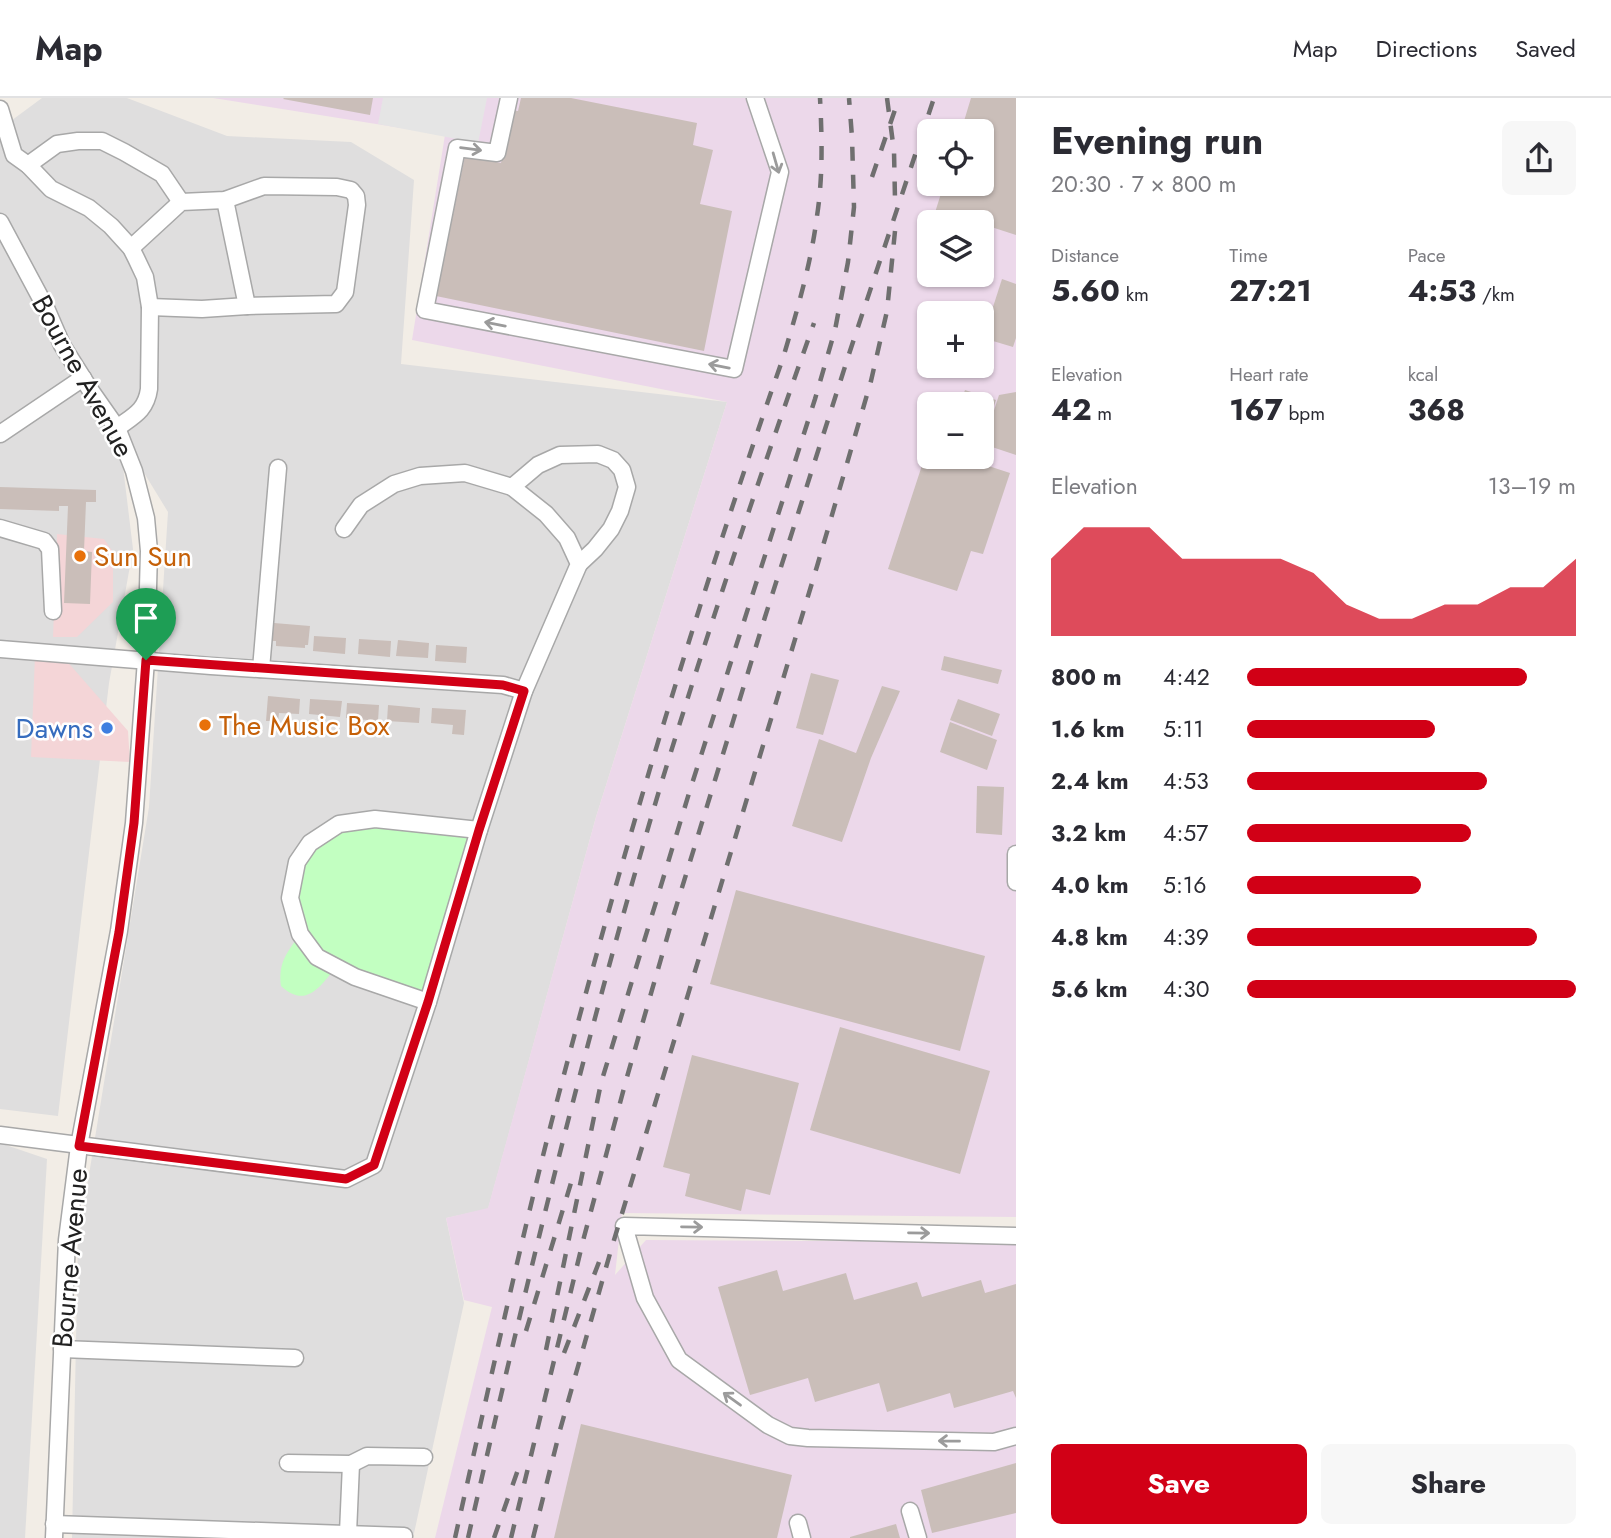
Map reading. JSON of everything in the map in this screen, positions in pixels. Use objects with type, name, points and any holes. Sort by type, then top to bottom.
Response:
[{"type":"street","points":[[509,98],[497,153],[457,148],[425,310],[734,369],[780,172],[755,98]]},
{"type":"street","points":[[1,113],[14,155],[28,165],[51,189],[89,208],[111,226],[134,253],[145,277],[150,307],[147,400],[140,411],[117,428]]},
{"type":"street","points":[[28,165],[57,144],[102,141],[162,174],[181,202]]},
{"type":"street","points":[[134,253],[181,202],[225,200],[264,186],[337,187],[351,190],[356,196],[345,292],[336,304],[202,309],[150,307]]},
{"type":"street","points":[[225,200],[247,306]]},
{"type":"street","name":"Bourne Avenue","points":[[0,222],[62,345],[117,428],[134,471],[146,518],[149,551],[146,660],[134,823],[119,932],[79,1146],[67,1240],[54,1531]]},
{"type":"street","points":[[0,434],[83,378]]},
{"type":"street","points":[[0,1135],[346,1179],[374,1165],[428,1002],[524,691],[579,564],[611,528],[628,486],[622,470],[613,460],[598,454],[560,455],[538,465],[512,487]]},
{"type":"street","points":[[261,669],[278,468]]},
{"type":"street","points":[[344,528],[361,505],[394,484],[420,476],[465,473],[512,487],[546,514],[567,538],[579,564]]},
{"type":"street","points":[[0,528],[44,541],[50,549],[53,611]]},
{"type":"street","points":[[0,649],[503,685],[524,691]]},
{"type":"street","points":[[428,1002],[355,977],[317,957],[300,934],[290,898],[296,862],[310,843],[340,824],[375,819],[479,830]]},
{"type":"street","points":[[1016,854],[1016,883]]},
{"type":"street","points":[[1016,1236],[624,1226],[645,1298],[679,1360],[768,1425],[790,1436],[808,1438],[994,1442],[1016,1436]]},
{"type":"street","points":[[62,1349],[295,1358]]},
{"type":"street","points":[[288,1463],[351,1464],[367,1456],[424,1457]]},
{"type":"street","points":[[348,1533],[351,1464]]},
{"type":"street","points":[[910,1511],[918,1538]]},
{"type":"street","points":[[54,1531],[348,1533],[404,1536]]},
{"type":"shaded area","points":[[42,98],[127,98],[227,136],[351,142],[414,180],[401,364],[727,402],[596,817],[488,1209],[446,1218],[464,1303],[413,1538],[72,1538],[78,1242],[149,807],[168,512],[72,355],[119,434],[133,549],[109,683],[58,1116],[0,1109],[0,129]]},
{"type":"shaded area","points":[[213,98],[1016,98],[1016,1217],[622,1213],[615,1275],[646,1240],[1016,1242],[1016,1538],[435,1538],[492,1307],[464,1300],[446,1218],[488,1208],[596,817],[727,402],[412,340],[445,135]]},
{"type":"shaded area","points":[[383,98],[487,98],[478,143],[378,124]]},
{"type":"shaded area","points":[[57,534],[104,539],[113,552],[113,602],[77,637],[53,637]]},
{"type":"shaded area","points":[[35,655],[65,659],[128,731],[130,762],[31,757]]},
{"type":"shaded area","points":[[0,1143],[47,1159],[25,1538],[0,1538]]},
{"type":"green space","points":[[339,824],[479,830],[428,1002],[336,967],[312,993],[298,996],[281,986],[282,964],[300,934],[290,898],[297,862]]},
{"type":"building","points":[[284,98],[373,98],[370,115]]},
{"type":"building","points":[[521,98],[571,98],[697,123],[693,145],[713,150],[700,204],[732,211],[704,351],[436,296],[465,156],[501,163],[512,110],[518,111]]},
{"type":"building","points":[[971,98],[1016,98],[1016,235],[994,228],[994,210],[936,210],[940,196],[994,196],[994,119],[965,119]]},
{"type":"building","points":[[1002,279],[1016,284],[1016,338],[1013,347],[994,341],[994,304]]},
{"type":"building","points":[[1016,392],[1016,455],[994,448],[994,410],[999,395]]},
{"type":"building","points":[[994,468],[1010,473],[983,554],[971,551],[957,591],[888,569],[921,469]]},
{"type":"building","points":[[0,487],[96,490],[96,502],[86,502],[84,551],[92,552],[90,604],[64,603],[68,506],[59,506],[59,511],[0,509]]},
{"type":"building","points":[[274,623],[310,626],[308,645],[305,645],[305,648],[276,646],[276,641],[272,641]]},
{"type":"building","points":[[314,636],[346,638],[345,654],[313,651]]},
{"type":"building","points":[[359,639],[391,641],[390,657],[358,654]]},
{"type":"building","points":[[398,640],[429,643],[428,658],[396,656]]},
{"type":"building","points":[[436,645],[467,647],[466,663],[435,661]]},
{"type":"building","points":[[944,656],[1002,670],[998,684],[941,670]]},
{"type":"building","points":[[811,673],[839,680],[823,735],[796,728]]},
{"type":"building","points":[[882,686],[900,691],[871,758],[842,842],[792,826],[819,739],[856,753]]},
{"type":"building","points":[[268,696],[300,699],[299,714],[279,713],[278,721],[266,721]]},
{"type":"building","points":[[310,699],[342,701],[340,717],[309,714]]},
{"type":"building","points":[[958,699],[1000,714],[992,736],[950,720]]},
{"type":"building","points":[[347,703],[379,705],[378,721],[346,718]]},
{"type":"building","points":[[388,705],[420,708],[419,723],[387,721]]},
{"type":"building","points":[[432,708],[466,710],[464,735],[452,734],[453,725],[431,723]]},
{"type":"building","points":[[950,722],[997,740],[987,770],[940,752]]},
{"type":"building","points":[[977,786],[1004,787],[1002,835],[976,833]]},
{"type":"building","points":[[736,890],[985,956],[960,1051],[710,984]]},
{"type":"building","points":[[840,1027],[990,1071],[960,1174],[810,1130]]},
{"type":"building","points":[[692,1055],[799,1083],[770,1195],[746,1189],[741,1211],[685,1196],[690,1174],[663,1167]]},
{"type":"building","points":[[777,1270],[783,1291],[846,1273],[854,1300],[917,1282],[922,1297],[981,1280],[985,1293],[1016,1284],[1016,1398],[1013,1391],[954,1408],[950,1393],[887,1412],[879,1383],[815,1402],[808,1378],[750,1395],[718,1287]]},
{"type":"building","points":[[581,1424],[792,1475],[777,1538],[554,1538]]},
{"type":"building","points":[[1016,1463],[1016,1513],[932,1533],[921,1490]]},
{"type":"building","points":[[896,1524],[900,1538],[850,1538],[850,1537]]},
{"type":"railway","points":[[455,1538],[538,1175],[603,931],[659,738],[719,547],[783,358],[803,287],[820,187],[820,98]]},
{"type":"railway","points":[[546,1350],[601,1083],[835,330],[848,262],[854,207],[849,98]]},
{"type":"railway","points":[[887,98],[894,151],[895,199]]},
{"type":"railway","points":[[872,177],[899,98]]},
{"type":"railway","points":[[511,1538],[584,1237],[673,917],[765,617],[934,98]]},
{"type":"railway","points":[[533,1538],[560,1430],[611,1250],[871,381],[887,311],[895,231]]},
{"type":"railway","points":[[468,1538],[512,1348],[608,969],[662,781],[717,608],[814,323]]},
{"type":"railway","points":[[526,1331],[574,1173]]},
{"type":"railway","points":[[564,1353],[599,1262]]},
{"type":"railway","points":[[494,1538],[521,1461]]},
{"type":"place","name":"Sun Sun","points":[[80,556]]},
{"type":"place","name":"The Music Box","points":[[205,725]]},
{"type":"place","name":"Dawns","points":[[107,728]]},
{"type":"route","points":[[146,660],[503,685],[524,691],[428,1002],[374,1165],[346,1179],[79,1146],[119,932],[134,823],[146,660]]}]
